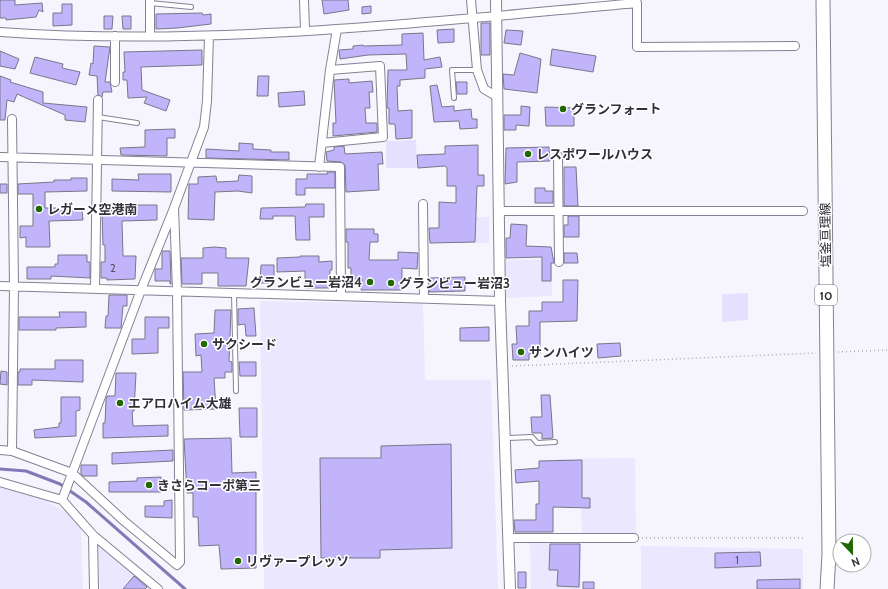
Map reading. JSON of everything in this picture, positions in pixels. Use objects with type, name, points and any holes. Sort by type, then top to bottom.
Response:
[{"type":"main road","name":"塩釜亘理線","points":[[824,0],[829,554],[827,589]]},
{"type":"street","points":[[304,0],[305,30]]},
{"type":"street","points":[[471,0],[477,70],[484,89],[496,96]]},
{"type":"street","points":[[496,0],[496,96],[500,301],[510,589]]},
{"type":"street","points":[[150,1],[150,36]]},
{"type":"street","points":[[0,32],[67,37],[209,36],[337,29],[637,3],[637,47],[795,46]]},
{"type":"street","points":[[319,167],[330,70],[337,29]]},
{"type":"street","points":[[115,36],[115,82]]},
{"type":"street","points":[[62,500],[70,475],[204,127],[207,101],[209,36]]},
{"type":"street","points":[[322,143],[382,137],[380,66],[330,70]]},
{"type":"street","points":[[95,288],[98,100]]},
{"type":"street","points":[[12,119],[11,157],[14,286],[12,451]]},
{"type":"street","points":[[558,156],[559,262]]},
{"type":"street","points":[[0,157],[340,167],[341,296]]},
{"type":"street","points":[[423,204],[424,298]]},
{"type":"street","points":[[0,450],[12,451],[70,475],[177,565],[180,562],[177,290],[174,208]]},
{"type":"street","points":[[498,211],[803,210]]},
{"type":"street","points":[[0,286],[177,290],[500,301]]},
{"type":"street","points":[[0,482],[62,500],[94,535],[158,589]]},
{"type":"street","points":[[94,535],[94,589]]},
{"type":"street","points":[[508,538],[634,538]]},
{"type":"lane","points":[[150,1],[191,7]]},
{"type":"lane","points":[[454,98],[452,70],[477,70]]},
{"type":"lane","points":[[98,117],[137,123]]},
{"type":"lane","points":[[234,292],[236,391]]},
{"type":"lane","points":[[505,438],[532,437],[537,443],[555,442]]},
{"type":"path","points":[[503,367],[888,350]]},
{"type":"path","points":[[634,538],[805,538]]},
{"type":"shaded area","points":[[416,140],[417,168],[386,168],[386,141]]},
{"type":"shaded area","points":[[455,217],[489,217],[489,243],[455,243]]},
{"type":"shaded area","points":[[552,259],[552,296],[505,298],[504,260]]},
{"type":"shaded area","points":[[748,293],[748,320],[722,322],[722,294]]},
{"type":"shaded area","points":[[260,301],[423,304],[425,380],[491,380],[498,589],[264,589]]},
{"type":"shaded area","points":[[635,458],[636,535],[582,536],[581,498],[556,499],[555,459]]},
{"type":"shaded area","points":[[0,487],[39,497],[73,516],[81,529],[83,589],[0,589]]},
{"type":"shaded area","points":[[581,542],[581,589],[531,589],[530,543]]},
{"type":"shaded area","points":[[98,543],[151,589],[100,589]]},
{"type":"shaded area","points":[[641,546],[803,549],[803,589],[641,589]]},
{"type":"building","points":[[0,0],[15,0],[15,5],[42,3],[43,12],[39,10],[36,17],[6,20],[6,18],[0,18]]},
{"type":"building","points":[[322,0],[348,0],[349,10],[324,14]]},
{"type":"building","points":[[62,4],[72,4],[72,25],[53,26],[53,13],[62,13]]},
{"type":"building","points":[[371,6],[371,13],[362,14],[362,7]]},
{"type":"building","points":[[202,13],[203,15],[211,14],[211,24],[156,29],[156,14]]},
{"type":"building","points":[[104,16],[113,16],[112,29],[104,29]]},
{"type":"building","points":[[122,16],[131,16],[131,29],[123,29]]},
{"type":"building","points":[[481,23],[490,23],[490,55],[481,55]]},
{"type":"building","points":[[454,29],[454,42],[438,43],[437,30]]},
{"type":"building","points":[[506,30],[523,31],[521,45],[504,43]]},
{"type":"building","points":[[423,33],[424,60],[440,57],[442,67],[425,69],[425,78],[400,80],[400,86],[397,86],[398,111],[412,110],[412,138],[396,139],[395,124],[389,124],[389,108],[387,108],[388,70],[407,70],[406,54],[368,55],[340,59],[339,50],[353,49],[353,46],[363,45],[402,45],[402,34]]},
{"type":"building","points":[[94,46],[110,47],[105,82],[110,82],[112,92],[103,92],[102,97],[98,95],[97,76],[89,75],[91,63],[93,64]]},
{"type":"building","points":[[552,49],[596,56],[593,72],[550,65]]},
{"type":"building","points":[[202,50],[202,65],[141,67],[142,90],[170,100],[166,111],[144,103],[147,97],[128,98],[127,80],[123,80],[123,72],[125,72],[124,52]]},
{"type":"building","points":[[0,51],[19,59],[15,69],[0,66]]},
{"type":"building","points":[[520,53],[541,59],[537,93],[504,89],[503,74],[514,75]]},
{"type":"building","points":[[35,57],[63,64],[62,68],[80,72],[76,85],[30,73]]},
{"type":"building","points":[[0,76],[11,80],[10,82],[43,92],[43,103],[87,107],[85,122],[65,120],[65,115],[17,94],[14,102],[7,100],[5,120],[0,120]]},
{"type":"building","points":[[258,76],[269,76],[268,96],[257,96]]},
{"type":"building","points":[[349,79],[349,83],[372,81],[373,92],[369,92],[370,108],[365,108],[366,123],[377,123],[377,132],[333,136],[333,123],[336,123],[334,80]]},
{"type":"building","points":[[456,82],[467,82],[467,94],[457,94]]},
{"type":"building","points":[[437,85],[442,107],[454,106],[454,111],[471,109],[472,119],[477,119],[477,128],[460,129],[459,121],[434,122],[430,86]]},
{"type":"building","points":[[304,91],[305,105],[279,107],[278,93]]},
{"type":"building","points":[[521,106],[530,107],[529,126],[516,125],[516,130],[504,130],[504,115],[521,115]]},
{"type":"building","points":[[545,107],[574,108],[574,126],[546,126]]},
{"type":"building","points":[[175,129],[175,138],[167,138],[167,156],[121,155],[120,148],[145,147],[145,130]]},
{"type":"building","points":[[239,143],[253,144],[253,149],[271,150],[271,152],[289,152],[289,160],[206,158],[206,149],[239,151]]},
{"type":"building","points":[[478,145],[478,175],[484,175],[484,186],[477,186],[475,242],[430,243],[429,228],[439,228],[439,202],[456,203],[456,186],[447,186],[447,168],[445,166],[418,168],[417,155],[445,154],[445,146]]},
{"type":"building","points":[[344,146],[345,154],[382,152],[383,164],[378,164],[379,190],[346,192],[345,165],[341,162],[327,161],[326,152],[334,150],[334,147]]},
{"type":"building","name":"レスポワールハウス","points":[[549,147],[550,161],[517,162],[517,182],[505,184],[506,148]]},
{"type":"building","points":[[564,167],[576,167],[578,206],[564,206]]},
{"type":"building","points":[[327,172],[335,172],[335,188],[305,188],[305,195],[296,195],[296,179],[307,179],[307,174],[328,174]]},
{"type":"building","points":[[138,174],[171,174],[171,192],[112,191],[112,179],[139,180]]},
{"type":"building","points":[[239,175],[252,176],[252,193],[238,191],[215,192],[214,220],[188,219],[189,184],[198,184],[198,177],[216,176],[217,182],[238,181]]},
{"type":"building","points":[[71,178],[87,178],[87,191],[45,192],[45,208],[56,208],[56,211],[82,210],[83,220],[49,221],[50,247],[26,247],[26,237],[20,238],[20,226],[33,226],[33,194],[18,194],[18,184],[54,182],[54,180],[71,180]]},
{"type":"building","points":[[0,184],[7,184],[7,193],[0,193]]},
{"type":"building","points":[[535,188],[545,188],[545,191],[553,191],[553,203],[535,203]]},
{"type":"building","points":[[306,204],[324,204],[324,217],[309,217],[310,240],[296,240],[295,216],[273,216],[273,219],[260,219],[261,208],[305,207]]},
{"type":"building","points":[[157,205],[157,220],[122,221],[123,256],[136,256],[135,279],[107,280],[107,278],[101,278],[101,262],[105,262],[102,212],[112,211],[112,207]]},
{"type":"building","points":[[568,216],[579,216],[579,237],[564,237],[564,225],[568,225]]},
{"type":"building","points":[[511,224],[527,225],[526,246],[551,247],[554,263],[551,263],[551,281],[542,281],[542,257],[506,258],[506,238],[510,238]]},
{"type":"building","points":[[346,229],[374,229],[374,234],[378,234],[378,242],[370,242],[369,260],[398,260],[398,252],[418,253],[417,269],[402,268],[402,290],[361,290],[362,279],[351,279],[351,268],[348,268],[348,242],[346,242]]},
{"type":"building","points":[[203,248],[226,248],[226,258],[249,258],[246,286],[218,286],[218,273],[202,273],[202,284],[182,284],[181,258],[203,258]]},
{"type":"building","points":[[162,251],[170,251],[171,284],[170,281],[155,281],[155,269],[162,269]]},
{"type":"building","points":[[564,253],[577,253],[578,263],[564,263]]},
{"type":"building","points":[[58,255],[87,255],[87,262],[90,262],[90,278],[51,276],[51,279],[27,279],[27,267],[55,267],[55,264],[58,264]]},
{"type":"building","points":[[319,256],[319,262],[332,261],[329,288],[305,288],[305,271],[277,272],[277,258]]},
{"type":"building","points":[[261,265],[274,265],[274,283],[260,283]]},
{"type":"building","points":[[465,277],[465,291],[429,292],[429,278]]},
{"type":"building","points":[[563,280],[578,280],[577,321],[540,322],[540,354],[529,354],[529,360],[513,360],[512,344],[517,344],[516,326],[529,326],[529,311],[542,311],[542,302],[563,302]]},
{"type":"building","points":[[109,295],[127,295],[127,306],[123,306],[121,328],[105,328],[106,316],[108,316]]},
{"type":"building","points":[[254,308],[256,336],[246,336],[245,324],[238,325],[238,309]]},
{"type":"building","points":[[215,310],[231,310],[229,361],[232,362],[232,372],[225,372],[225,378],[214,378],[216,409],[184,410],[183,372],[202,372],[201,355],[196,356],[195,334],[214,333]]},
{"type":"building","points":[[59,312],[86,312],[86,327],[56,328],[56,330],[19,330],[19,317],[60,317]]},
{"type":"building","points":[[145,317],[169,317],[169,328],[158,328],[158,353],[132,354],[132,339],[145,339]]},
{"type":"building","points":[[489,327],[489,341],[460,341],[460,328]]},
{"type":"building","points":[[620,343],[621,356],[598,358],[597,344]]},
{"type":"building","points":[[55,360],[83,360],[83,382],[32,380],[32,385],[18,385],[18,372],[20,372],[20,369],[55,369]]},
{"type":"building","points":[[239,362],[256,362],[256,376],[240,376]]},
{"type":"building","points":[[1,371],[7,372],[7,385],[0,384]]},
{"type":"building","points":[[116,373],[136,373],[134,411],[132,411],[133,426],[168,425],[168,436],[103,438],[106,400],[107,396],[115,396]]},
{"type":"building","points":[[541,395],[550,395],[553,438],[542,439],[542,433],[532,433],[531,417],[542,417]]},
{"type":"building","points":[[61,397],[80,397],[80,410],[76,411],[76,436],[35,438],[34,430],[59,427],[59,423],[61,423]]},
{"type":"building","points":[[239,408],[257,408],[257,437],[240,437]]},
{"type":"building","points":[[231,438],[232,473],[256,472],[256,568],[221,569],[219,545],[199,546],[198,517],[193,517],[193,493],[187,493],[184,439]]},
{"type":"building","points":[[451,444],[452,548],[380,550],[380,558],[321,558],[320,458],[381,458],[381,446]]},
{"type":"building","points":[[173,450],[173,461],[112,464],[112,453]]},
{"type":"building","points":[[582,460],[582,498],[590,498],[590,508],[553,507],[553,532],[515,532],[514,520],[536,520],[536,504],[539,504],[539,481],[516,483],[515,470],[539,468],[539,461]]},
{"type":"building","points":[[81,465],[97,465],[97,476],[83,476],[81,474]]},
{"type":"building","points":[[161,477],[161,492],[109,492],[109,482],[137,481],[137,478]]},
{"type":"building","points":[[172,500],[172,518],[145,517],[145,506],[164,506],[164,501]]},
{"type":"building","points":[[550,544],[580,544],[579,587],[557,586],[558,570],[549,570]]},
{"type":"building","points":[[760,552],[761,566],[715,568],[715,553]]},
{"type":"building","points":[[518,572],[526,572],[526,588],[518,588]]},
{"type":"building","points":[[134,576],[147,587],[145,589],[123,589]]},
{"type":"building","points":[[800,579],[800,589],[757,589],[757,580]]},
{"type":"building","points":[[583,582],[594,582],[594,589],[583,589]]},
{"type":"waterway","points":[[0,469],[26,471],[60,484],[86,502],[185,589]]},
{"type":"place","name":"グランフォート","points":[[563,109]]},
{"type":"place","name":"レスポワールハウス","points":[[528,154]]},
{"type":"place","name":"レガーメ空港南","points":[[39,209]]},
{"type":"place","name":"グランビュー岩沼4","points":[[370,282]]},
{"type":"place","name":"グランビュー岩沼3","points":[[391,283]]},
{"type":"place","name":"サクシード","points":[[204,344]]},
{"type":"place","name":"サンハイツ","points":[[521,352]]},
{"type":"place","name":"エアロハイム大雄","points":[[120,403]]},
{"type":"place","name":"きさらコーポ第三","points":[[149,485]]},
{"type":"place","name":"リヴァープレッソ","points":[[238,561]]}]
